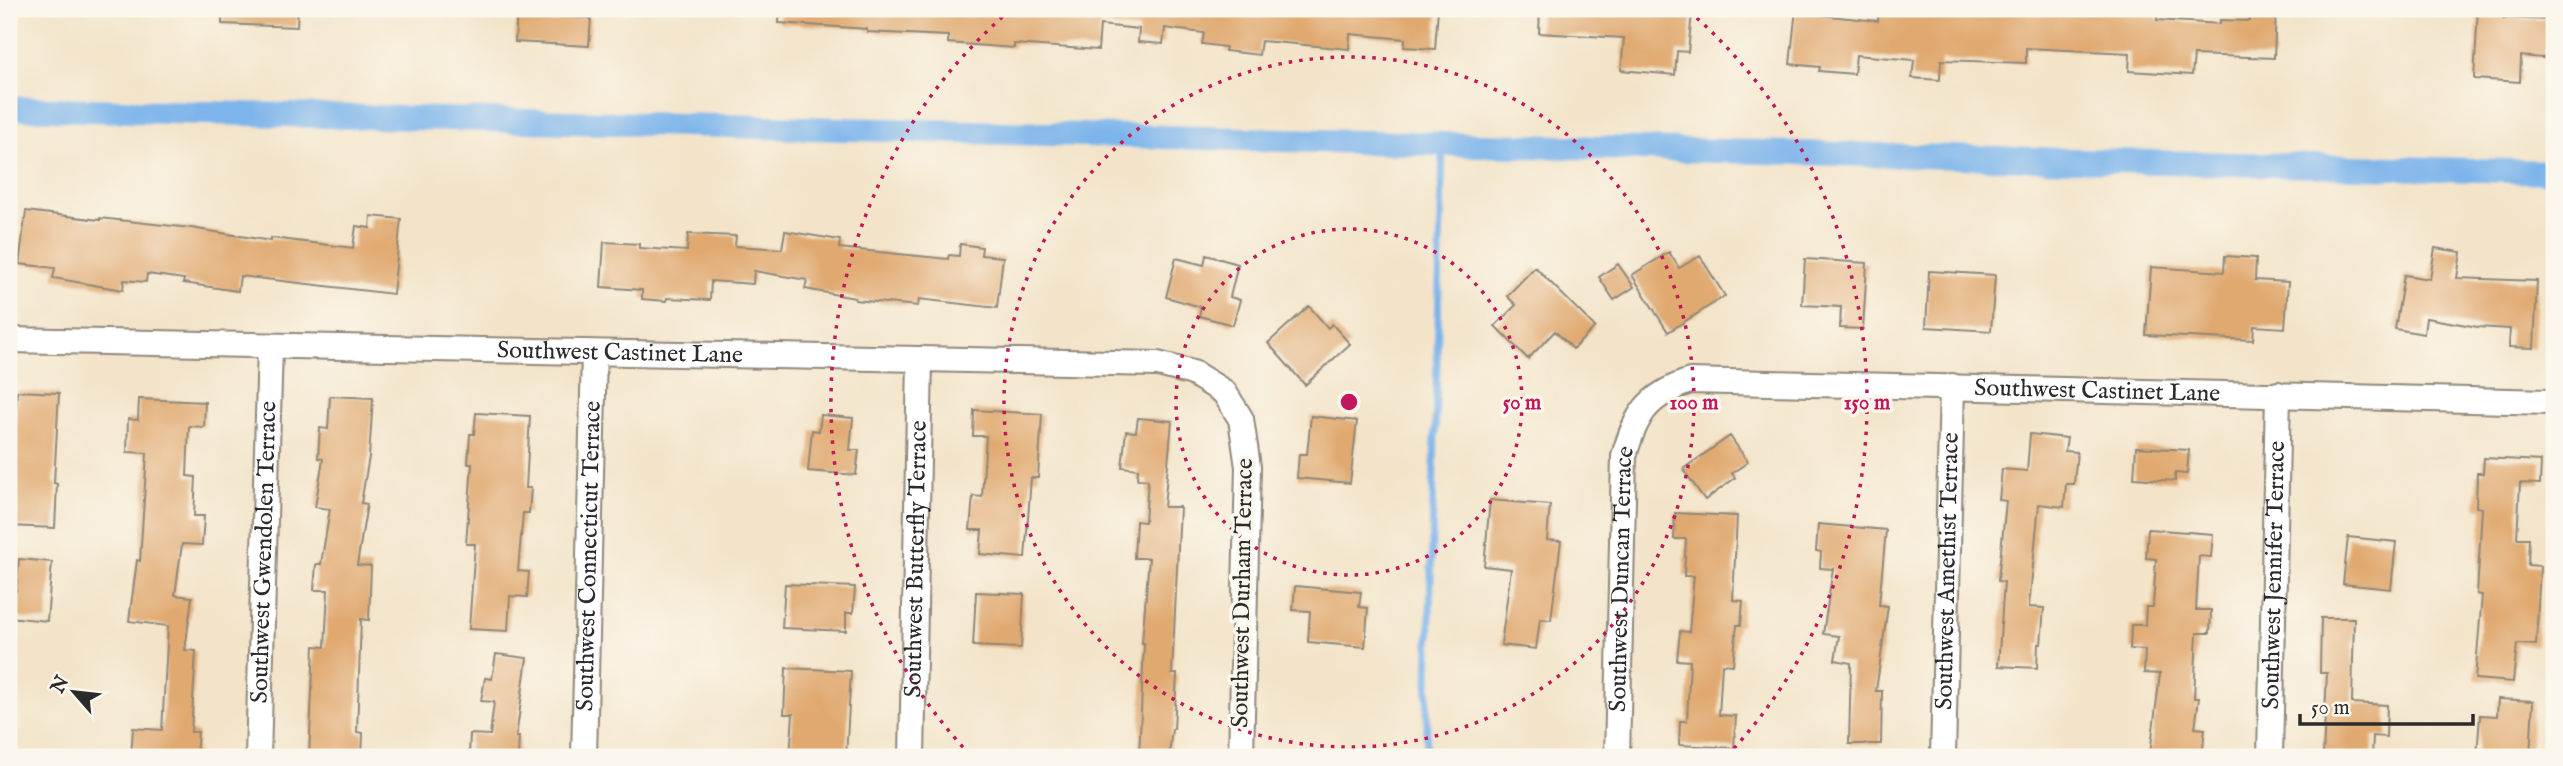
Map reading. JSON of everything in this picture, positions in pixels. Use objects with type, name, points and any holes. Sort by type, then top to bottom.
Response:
[{"type":"street","name":"Southwest Castinet Lane","points":[[9,340],[1158,364],[1193,373],[1224,392]]},
{"type":"street","name":"Southwest Gwendolen Terrace","points":[[258,757],[270,347]]},
{"type":"street","name":"Southwest Connecticut Terrace","points":[[584,757],[594,353]]},
{"type":"street","name":"Southwest Butterfly Terrace","points":[[912,757],[920,360]]},
{"type":"street","name":"Southwest Castinet Lane","points":[[1647,404],[1666,390],[1690,381],[2554,402]]},
{"type":"street","name":"Southwest Amethist Terrace","points":[[1942,757],[1952,386]]},
{"type":"street","name":"Southwest Durham Terrace","points":[[1224,392],[1241,419],[1248,467],[1241,757]]},
{"type":"street","name":"Southwest Jennifer Terrace","points":[[2270,757],[2278,394]]},
{"type":"street","name":"Southwest Duncan Terrace","points":[[1617,757],[1624,456],[1632,428],[1647,404]]},
{"type":"building","points":[[222,9],[298,9],[297,27],[222,24]]},
{"type":"building","points":[[517,9],[556,9],[555,16],[591,18],[589,46],[515,42]]},
{"type":"building","points":[[780,9],[1438,9],[1435,49],[1404,47],[1405,39],[1350,34],[1349,49],[1261,41],[1259,55],[1225,51],[1226,47],[1202,44],[1204,33],[1165,28],[1163,44],[1138,42],[1139,29],[1100,25],[1098,50],[1014,44],[1014,48],[948,43],[948,36],[867,32],[867,29],[779,23]]},
{"type":"building","points":[[1540,9],[1649,9],[1692,13],[1688,52],[1677,51],[1675,75],[1621,70],[1624,38],[1539,33]]},
{"type":"building","points":[[1796,9],[1819,9],[1819,15],[1878,21],[1879,10],[1915,13],[1916,9],[2049,12],[2049,9],[2158,9],[2157,20],[2220,24],[2220,20],[2250,21],[2251,9],[2276,9],[2274,58],[2194,55],[2192,75],[2129,71],[2130,53],[2026,48],[2026,63],[1941,60],[1940,80],[1912,78],[1914,60],[1856,55],[1854,74],[1819,71],[1820,67],[1790,64]]},
{"type":"building","points":[[2478,9],[2503,11],[2503,18],[2554,20],[2554,59],[2521,56],[2520,82],[2474,79]]},
{"type":"building","points":[[26,211],[191,228],[271,241],[271,238],[353,248],[356,226],[370,228],[371,216],[401,219],[393,294],[240,276],[238,291],[183,283],[184,279],[147,274],[146,282],[124,280],[123,290],[53,278],[55,268],[19,264]]},
{"type":"building","points":[[785,231],[840,240],[839,248],[948,259],[949,255],[959,256],[960,244],[982,247],[981,255],[1003,257],[997,308],[919,299],[918,306],[855,300],[805,289],[807,280],[754,271],[753,284],[711,281],[710,300],[642,299],[642,290],[601,287],[604,242],[639,244],[639,248],[687,251],[688,234],[736,236],[735,246],[782,249]]},
{"type":"building","points":[[2435,248],[2461,252],[2457,278],[2537,281],[2534,348],[2509,347],[2510,329],[2478,327],[2426,318],[2424,334],[2395,329],[2404,275],[2430,279]]},
{"type":"building","points":[[1669,252],[1679,268],[1700,256],[1725,296],[1668,332],[1632,275]]},
{"type":"building","points":[[1206,255],[1238,264],[1230,297],[1240,300],[1233,325],[1199,316],[1201,307],[1166,297],[1176,258],[1204,265]]},
{"type":"building","points":[[2225,256],[2256,258],[2255,280],[2288,282],[2285,328],[2254,326],[2253,340],[2146,335],[2151,267],[2224,272]]},
{"type":"building","points":[[1805,259],[1867,263],[1863,329],[1840,328],[1841,307],[1802,305]]},
{"type":"building","points":[[1618,264],[1634,287],[1614,300],[1599,277]]},
{"type":"building","points":[[1535,267],[1595,327],[1573,349],[1555,331],[1528,359],[1495,326],[1516,305],[1507,296]]},
{"type":"building","points":[[1929,271],[1995,275],[1991,331],[1926,327]]},
{"type":"building","points":[[1309,306],[1328,328],[1332,324],[1350,344],[1305,385],[1268,343]]},
{"type":"building","points":[[17,391],[59,393],[54,483],[57,484],[55,528],[9,526],[9,426],[15,426]]},
{"type":"building","points":[[330,396],[373,398],[369,457],[361,503],[367,504],[357,565],[371,566],[369,620],[361,619],[357,732],[363,733],[362,757],[309,757],[314,646],[325,647],[328,590],[314,590],[316,564],[321,564],[330,509],[315,507],[323,459],[318,458],[320,428],[328,429]]},
{"type":"building","points":[[139,399],[205,402],[204,427],[189,426],[187,476],[196,477],[194,516],[204,516],[202,545],[182,544],[175,595],[192,597],[185,650],[196,651],[191,732],[198,732],[196,756],[131,757],[133,728],[162,730],[168,626],[129,621],[137,560],[140,561],[147,453],[127,452],[128,419],[138,420]]},
{"type":"building","points":[[974,410],[1042,414],[1038,478],[1031,478],[1025,558],[980,554],[982,530],[970,530],[973,496],[982,497],[986,436],[973,436]]},
{"type":"building","points":[[476,413],[530,416],[526,488],[531,488],[529,513],[523,513],[518,571],[529,572],[527,597],[510,596],[508,631],[469,629],[475,544],[466,544],[472,464],[468,464],[470,434],[474,434]]},
{"type":"building","points":[[821,415],[853,418],[850,450],[859,450],[856,475],[808,471],[812,430],[819,431]]},
{"type":"building","points":[[1311,416],[1357,421],[1350,483],[1297,478],[1299,454],[1307,454]]},
{"type":"building","points":[[1138,418],[1172,421],[1164,507],[1180,507],[1172,674],[1177,674],[1174,729],[1169,757],[1139,757],[1142,643],[1149,558],[1134,558],[1136,521],[1145,522],[1148,480],[1137,479],[1138,469],[1122,467],[1126,431],[1136,432]]},
{"type":"building","points":[[2030,434],[2067,438],[2065,451],[2077,452],[2074,484],[2066,484],[2064,507],[2039,504],[2029,607],[2044,608],[2037,668],[1998,666],[2004,582],[1998,581],[2006,501],[1999,500],[2002,469],[2027,471]]},
{"type":"building","points":[[1730,436],[1748,462],[1732,473],[1735,478],[1705,500],[1683,469]]},
{"type":"building","points":[[2136,447],[2189,450],[2187,474],[2175,473],[2175,481],[2134,478]]},
{"type":"building","points":[[2484,458],[2541,461],[2540,484],[2520,483],[2517,538],[2529,538],[2528,565],[2540,566],[2536,645],[2517,644],[2513,682],[2475,679],[2482,595],[2477,594],[2482,508],[2476,507],[2477,473],[2483,473]]},
{"type":"building","points":[[1490,500],[1550,505],[1547,540],[1561,541],[1551,620],[1540,619],[1536,649],[1501,645],[1511,569],[1484,566]]},
{"type":"building","points":[[1675,513],[1737,516],[1733,600],[1743,601],[1741,625],[1737,625],[1733,665],[1722,664],[1719,715],[1736,716],[1734,748],[1679,745],[1680,721],[1687,721],[1690,661],[1677,660],[1680,631],[1689,632],[1694,576],[1684,576],[1686,539],[1674,539]]},
{"type":"building","points":[[1818,524],[1886,530],[1879,605],[1888,606],[1876,691],[1882,691],[1881,744],[1849,744],[1851,663],[1835,660],[1839,636],[1823,634],[1833,569],[1820,568],[1821,552],[1816,551]]},
{"type":"building","points":[[2148,529],[2213,534],[2211,557],[2199,556],[2196,610],[2211,610],[2210,633],[2197,633],[2194,698],[2199,698],[2195,728],[2205,729],[2202,757],[2150,754],[2160,674],[2144,673],[2145,650],[2130,649],[2131,625],[2145,625],[2146,607],[2153,607],[2156,559],[2146,558]]},
{"type":"building","points":[[2348,537],[2396,542],[2391,589],[2343,584]]},
{"type":"building","points":[[19,559],[52,562],[47,621],[9,617],[9,591],[16,591]]},
{"type":"building","points":[[785,584],[855,587],[853,613],[846,613],[846,631],[782,628]]},
{"type":"building","points":[[1295,586],[1361,592],[1359,607],[1368,608],[1365,647],[1308,642],[1310,611],[1293,610]]},
{"type":"building","points":[[976,592],[1024,594],[1021,648],[973,646]]},
{"type":"building","points":[[2321,618],[2354,618],[2352,703],[2387,705],[2386,737],[2373,736],[2372,757],[2323,756],[2327,673],[2320,673]]},
{"type":"building","points":[[496,654],[527,658],[516,737],[519,737],[518,757],[469,757],[470,734],[490,735],[494,702],[481,701],[485,678],[492,679]]},
{"type":"building","points":[[786,668],[851,671],[846,757],[790,757],[793,714],[784,714]]},
{"type":"building","points":[[2498,699],[2533,701],[2530,757],[2477,757],[2480,715],[2497,716]]},
{"type":"waterway","points":[[9,108],[2554,172]]},
{"type":"waterway","points":[[1426,757],[1443,144]]}]
